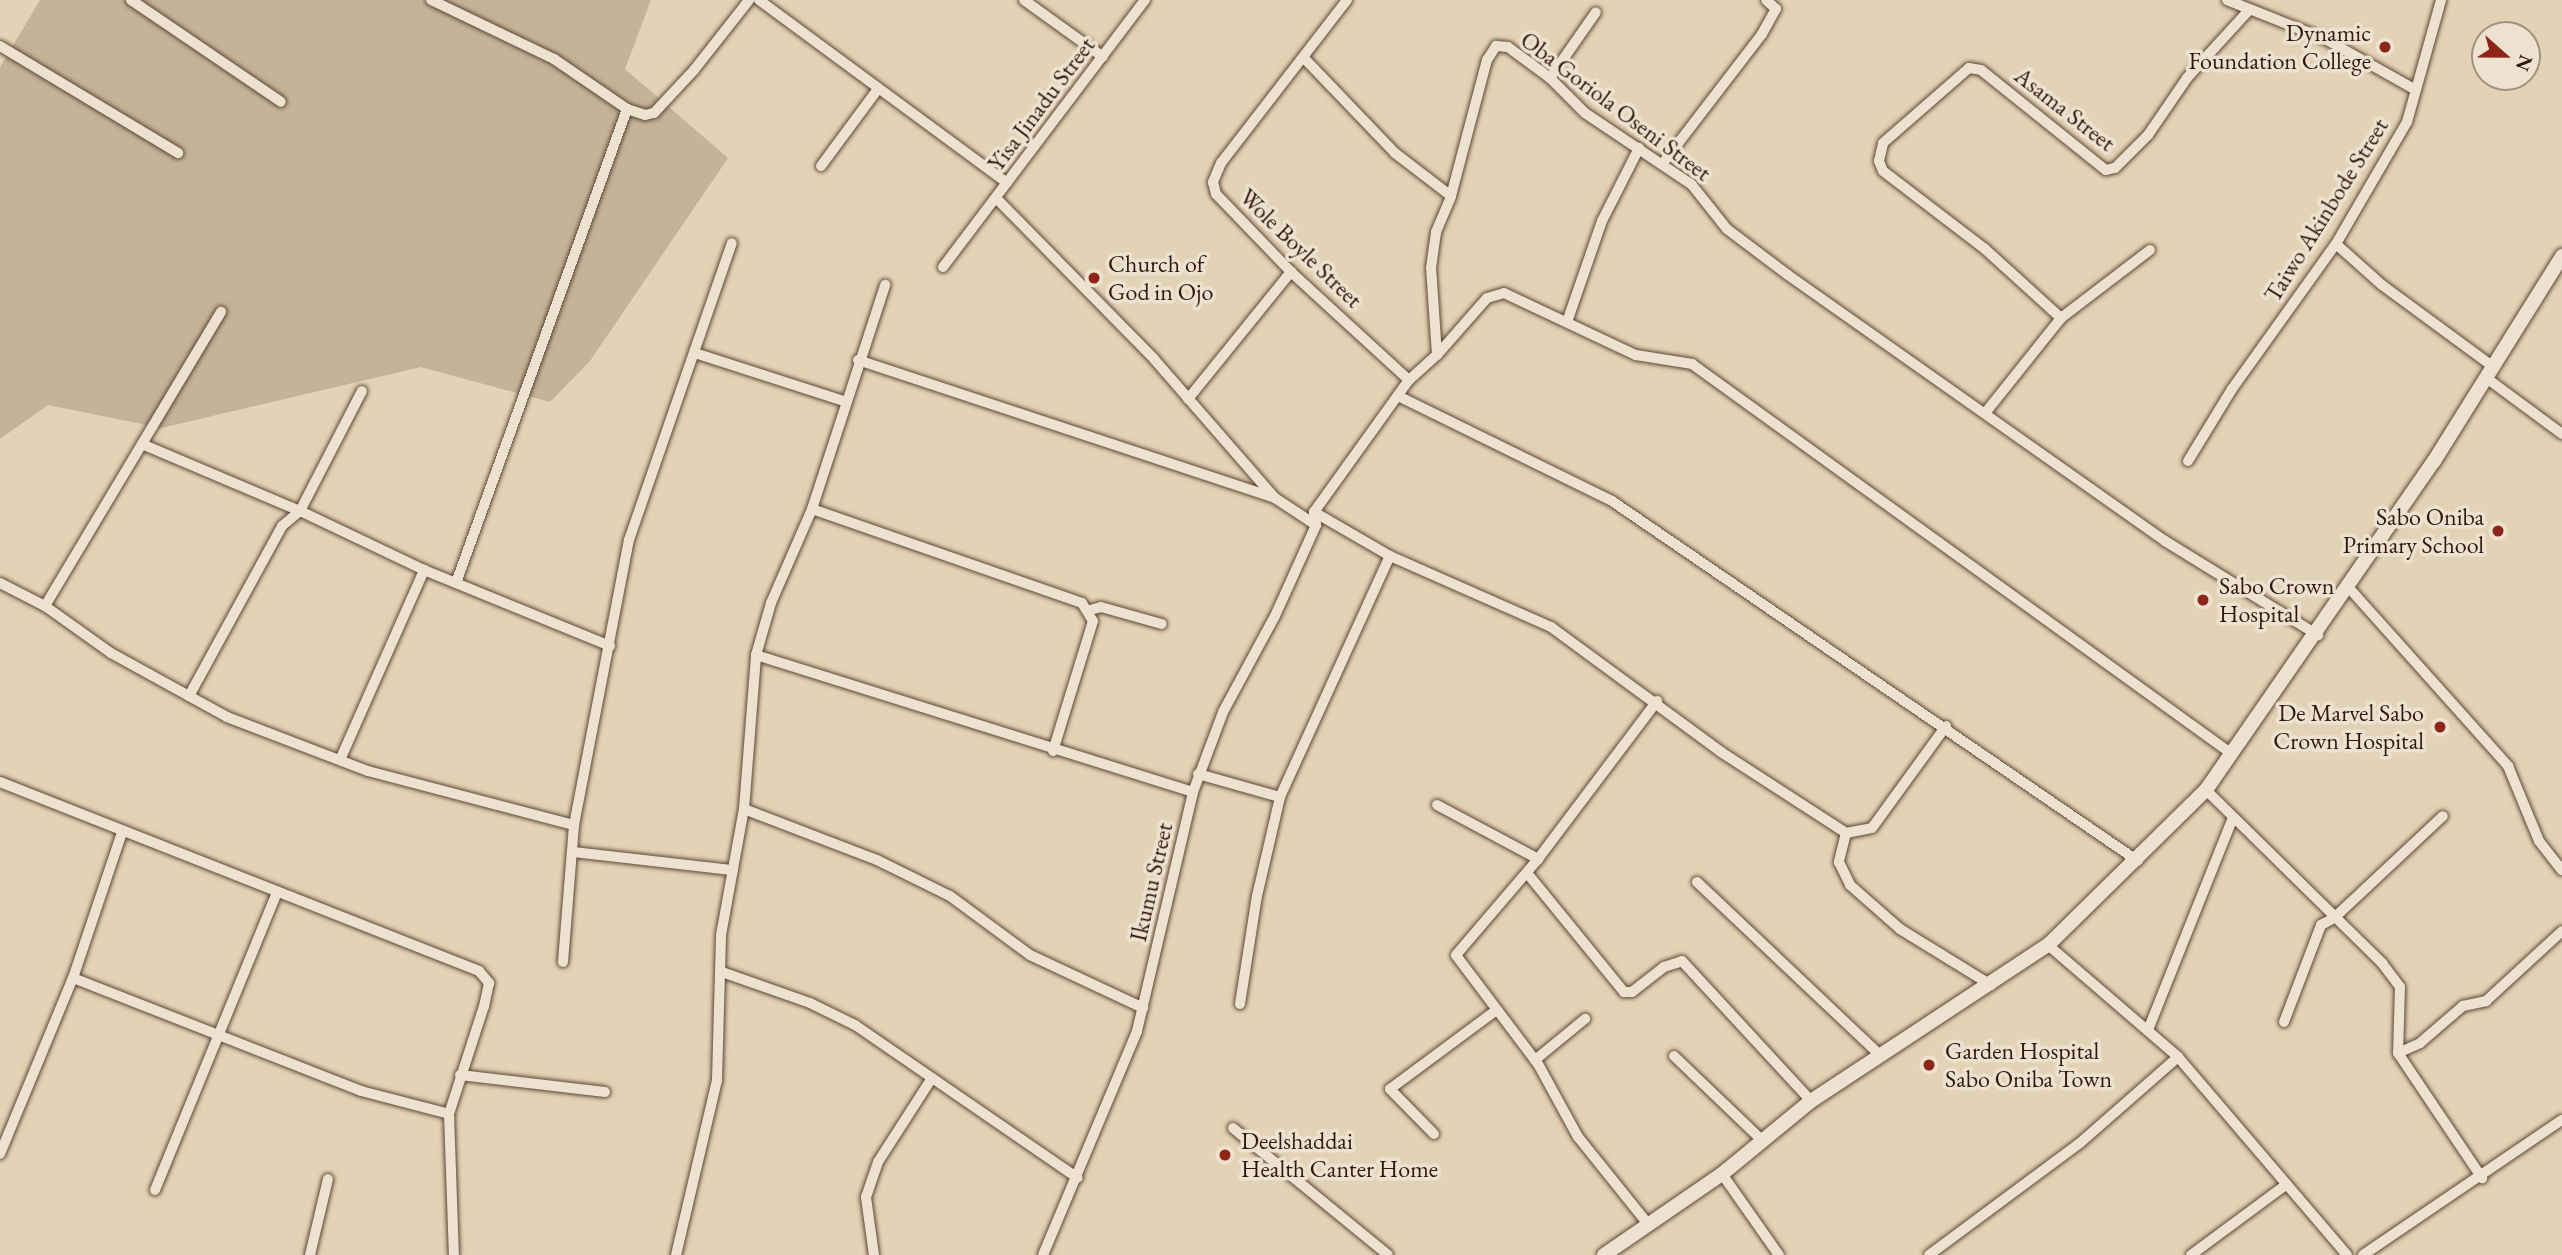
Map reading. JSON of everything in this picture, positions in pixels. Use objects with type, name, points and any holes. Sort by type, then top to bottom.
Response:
[{"type":"main road","points":[[1604,1255],[1722,1174],[1811,1101],[2048,945],[2138,861],[2206,790],[2318,635],[2562,256]]},
{"type":"street","points":[[131,0],[281,102]]},
{"type":"street","points":[[431,0],[554,59],[627,109],[654,113],[749,0]]},
{"type":"street","points":[[759,0],[1007,183]]},
{"type":"street","points":[[1024,0],[1103,57]]},
{"type":"street","name":"Yisa Jinadu Street","points":[[943,267],[1145,0]]},
{"type":"street","name":"Wole Boyle Street","points":[[1347,0],[1305,59],[1221,163],[1213,182],[1216,194],[1291,272],[1409,380]]},
{"type":"street","points":[[1663,163],[1762,34],[1776,9],[1766,0]]},
{"type":"street","points":[[2227,0],[2325,39],[2416,90]]},
{"type":"street","name":"Taiwo Akinbode Street","points":[[2188,461],[2232,389],[2336,244],[2407,122],[2441,0]]},
{"type":"street","name":"Asama Street","points":[[2061,318],[1985,249],[1883,171],[1879,161],[1883,144],[1969,68],[1981,70],[2106,170],[2115,168],[2148,135],[2187,78],[2249,10]]},
{"type":"street","points":[[1550,78],[1596,12]]},
{"type":"street","points":[[0,46],[178,153]]},
{"type":"street","name":"Oba Goriola Oseni Street","points":[[1451,196],[1487,60],[1496,46],[1508,47],[1550,78],[1585,113],[1663,163],[1703,194],[1727,229],[1741,236],[1788,275],[1986,412]]},
{"type":"street","points":[[1305,59],[1395,153],[1451,196],[1436,232],[1431,268],[1437,355]]},
{"type":"street","points":[[821,166],[878,89]]},
{"type":"street","points":[[456,583],[627,109]]},
{"type":"street","points":[[1567,322],[1602,221],[1639,148]]},
{"type":"street","points":[[997,199],[1188,399],[1275,498],[1315,525]]},
{"type":"street","points":[[563,962],[574,852],[574,825],[629,540],[732,243]]},
{"type":"street","points":[[2336,244],[2562,435]]},
{"type":"street","points":[[2150,250],[2061,318],[1986,412],[2165,541],[2318,635]]},
{"type":"street","points":[[1188,399],[1291,272]]},
{"type":"street","points":[[676,1255],[717,1080],[721,935],[744,809],[756,655],[771,603],[812,509],[844,401],[885,285]]},
{"type":"street","points":[[1315,525],[1314,512],[1409,380],[1437,355],[1494,294],[1504,293],[1636,355],[1683,363],[1703,371],[2232,754]]},
{"type":"street","points":[[45,606],[221,313]]},
{"type":"street","points":[[695,352],[844,401]]},
{"type":"street","points":[[858,360],[1275,498]]},
{"type":"street","points":[[189,696],[282,526],[300,511],[362,391]]},
{"type":"street","points":[[1398,396],[1612,501],[1946,726],[2138,861]]},
{"type":"street","points":[[142,444],[300,511],[424,570],[610,646]]},
{"type":"street","points":[[812,509],[1082,603],[1090,610],[1093,621],[1053,751]]},
{"type":"street","points":[[1314,512],[1390,556],[1551,627],[1657,701],[1721,751],[1846,833],[1872,828],[1946,726]]},
{"type":"street","name":"Ikumu Street","points":[[1043,1255],[1078,1178],[1143,1008],[1198,774],[1223,712],[1275,616],[1315,525]]},
{"type":"street","points":[[1240,1004],[1257,896],[1280,797],[1390,556]]},
{"type":"street","points":[[340,760],[424,570]]},
{"type":"street","points":[[0,583],[45,606],[111,653],[228,717],[340,760],[574,825]]},
{"type":"street","points":[[2349,588],[2508,766],[2539,841],[2562,870]]},
{"type":"street","points":[[1090,610],[1101,607],[1162,624]]},
{"type":"street","points":[[756,655],[1053,751],[1193,792]]},
{"type":"street","points":[[1648,1224],[1578,1137],[1535,1060],[1495,1011],[1457,955],[1527,873],[1657,701]]},
{"type":"street","points":[[1198,774],[1280,797]]},
{"type":"street","points":[[0,782],[479,971],[489,984],[449,1114],[454,1255]]},
{"type":"street","points":[[2206,790],[2382,963],[2400,987],[2398,1053],[2483,1178]]},
{"type":"street","points":[[1437,805],[1538,859]]},
{"type":"street","points":[[744,809],[914,878],[950,896],[1030,955],[1143,1008]]},
{"type":"street","points":[[2284,1022],[2321,925],[2334,918],[2443,816]]},
{"type":"street","points":[[2148,1030],[2234,818]]},
{"type":"street","points":[[0,1154],[73,978],[122,832]]},
{"type":"street","points":[[1846,833],[1839,862],[1850,885],[1900,929],[1991,985]]},
{"type":"street","points":[[574,852],[733,870]]},
{"type":"street","points":[[1527,873],[1624,992],[1632,992],[1664,967],[1682,961],[1811,1101]]},
{"type":"street","points":[[1698,882],[1880,1055]]},
{"type":"street","points":[[155,1190],[277,892]]},
{"type":"street","points":[[2398,1053],[2420,1043],[2463,1006],[2486,1001],[2562,931]]},
{"type":"street","points":[[2048,945],[2178,1056],[2347,1255]]},
{"type":"street","points":[[722,972],[810,1003],[855,1025],[1078,1178]]},
{"type":"street","points":[[73,978],[361,1091],[449,1114]]},
{"type":"street","points":[[1434,1134],[1390,1089],[1495,1011]]},
{"type":"street","points":[[1535,1060],[1585,1019]]},
{"type":"street","points":[[1674,1056],[1762,1140]]},
{"type":"street","points":[[1929,1255],[2080,1143],[2178,1056]]},
{"type":"street","points":[[460,1075],[605,1092]]},
{"type":"street","points":[[874,1255],[866,1197],[877,1162],[932,1078]]},
{"type":"street","points":[[2363,1255],[2483,1178],[2562,1120]]},
{"type":"street","points":[[1233,1128],[1388,1255]]},
{"type":"street","points":[[1722,1174],[1779,1255]]},
{"type":"street","points":[[310,1255],[328,1179]]},
{"type":"street","points":[[2191,1255],[2287,1184]]},
{"type":"shaded area","points":[[40,0],[651,0],[625,69],[728,158],[590,361],[550,402],[421,367],[161,428],[48,405],[0,439],[0,67]]},
{"type":"place","name":"Dynamic Foundation College","points":[[2385,47]]},
{"type":"place","name":"Church of God in Ojo","points":[[1094,278]]},
{"type":"place","name":"Sabo Oniba Primary School","points":[[2498,531]]},
{"type":"place","name":"Sabo Crown Hospital","points":[[2203,600]]},
{"type":"place","name":"De Marvel Sabo Crown Hospital","points":[[2440,727]]},
{"type":"place","name":"Garden Hospital Sabo Oniba Town","points":[[1929,1065]]},
{"type":"place","name":"Deelshaddai Health Canter Home","points":[[1225,1155]]}]
